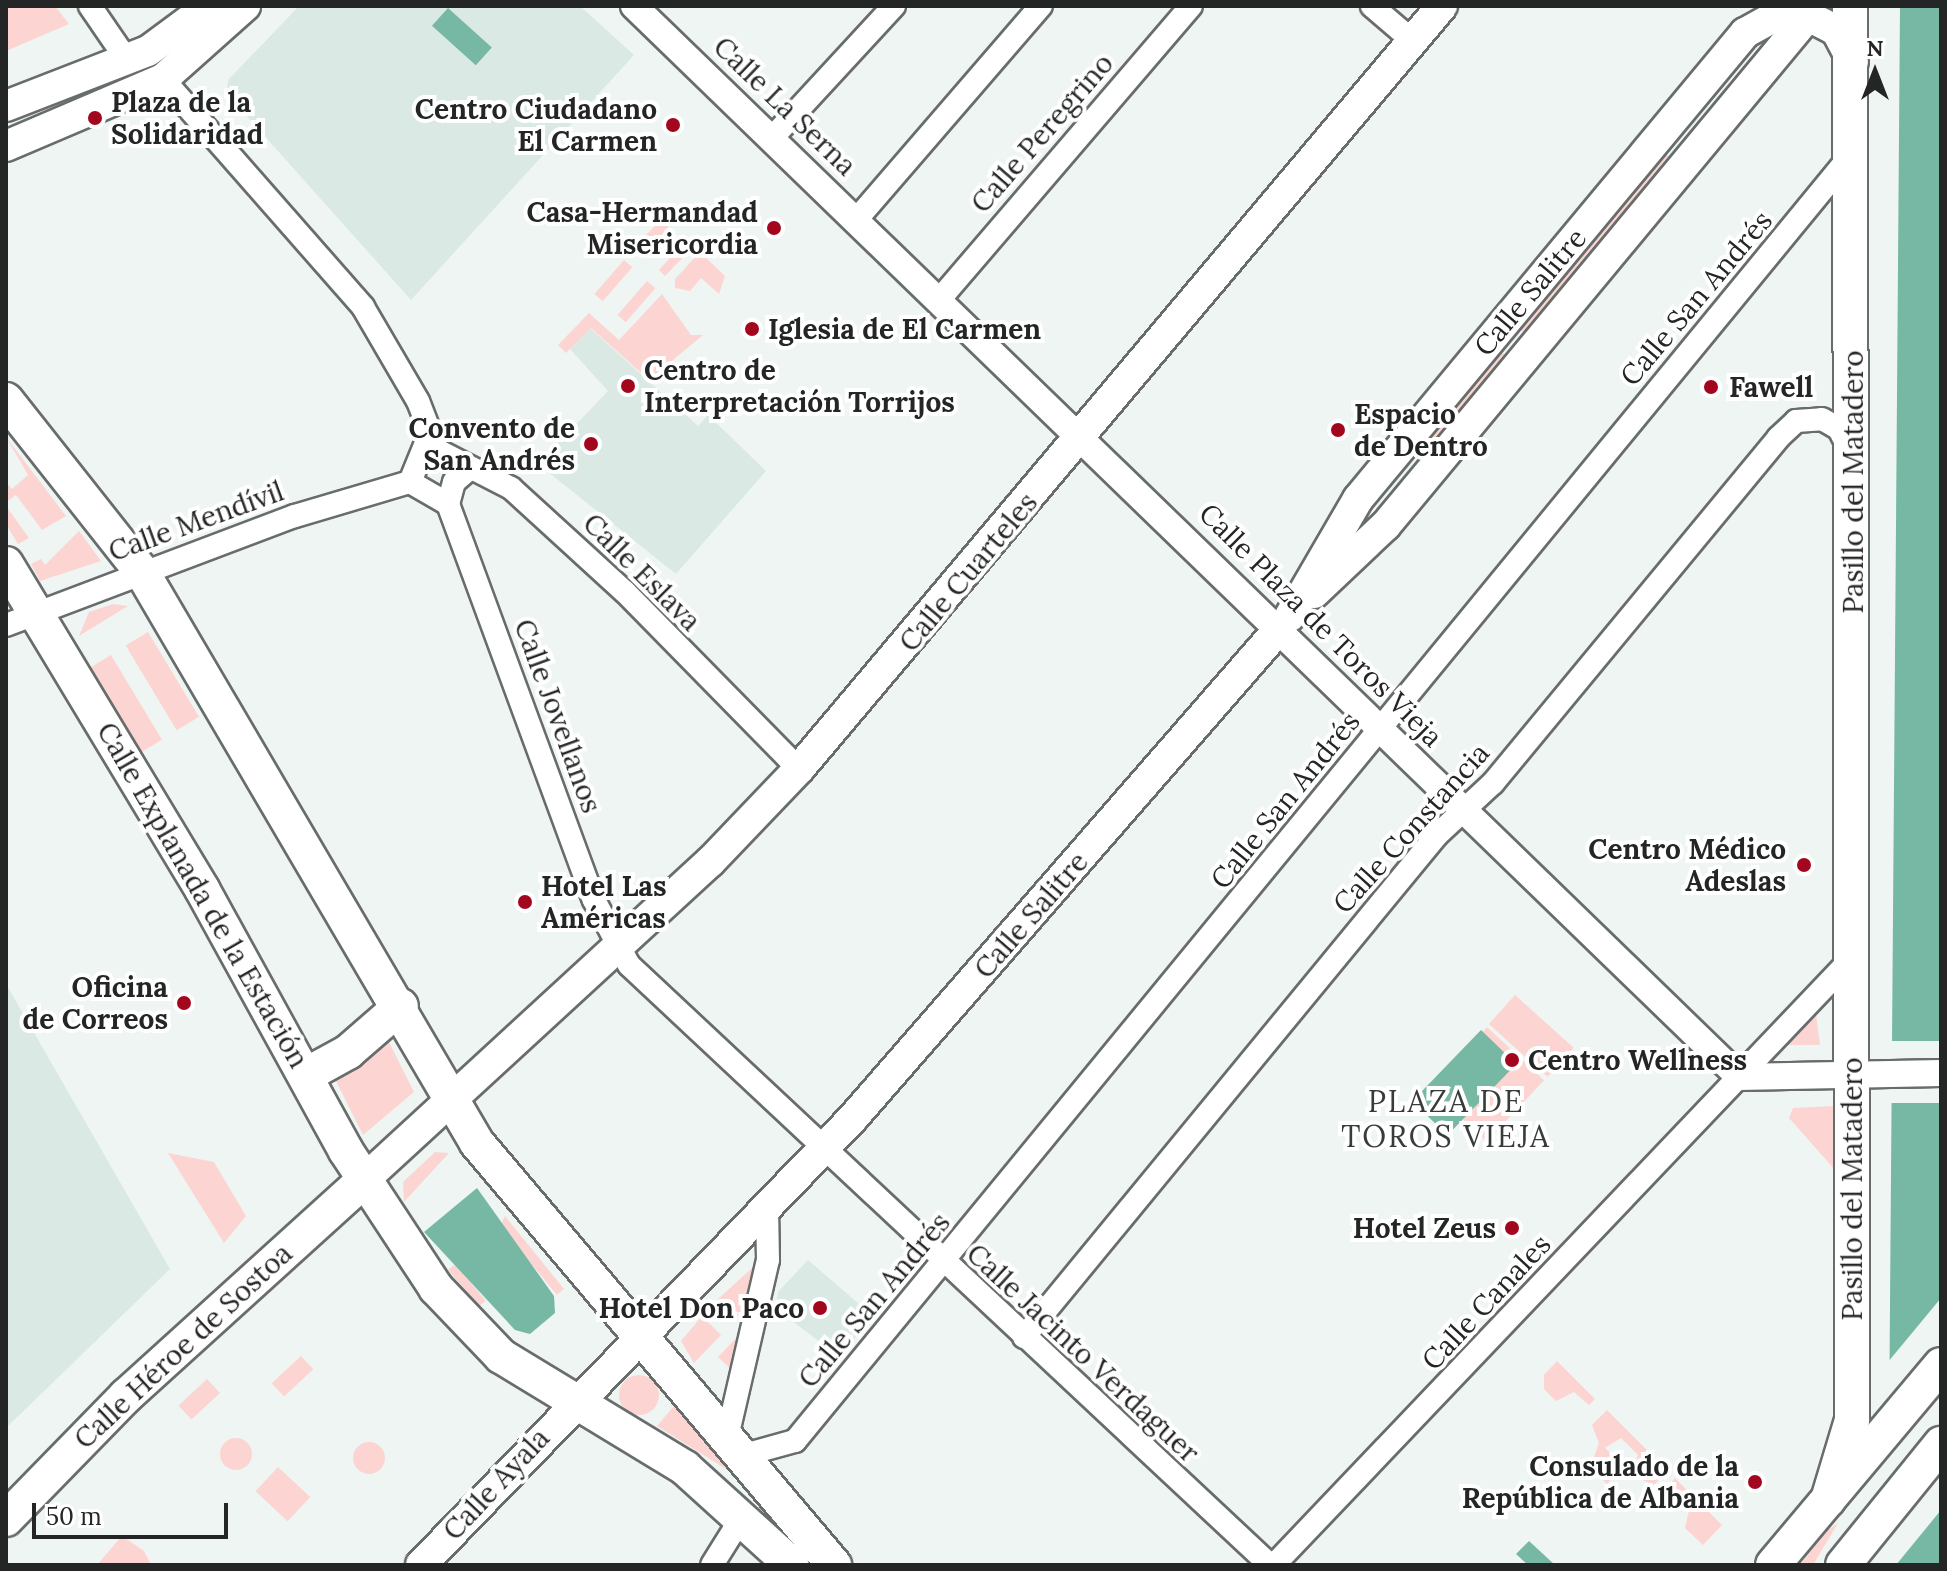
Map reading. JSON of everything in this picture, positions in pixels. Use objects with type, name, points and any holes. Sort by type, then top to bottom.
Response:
[{"type":"main road","points":[[6,106],[127,60],[209,6]]},
{"type":"main road","points":[[6,146],[163,79],[245,6]]},
{"type":"main road","name":"Calle Cuarteles","points":[[365,1179],[450,1097],[616,948],[799,769],[1084,436],[1442,6]]},
{"type":"main road","name":"Pasillo del Matadero","points":[[1828,1500],[1852,1420],[1859,1074],[1852,958],[1853,64],[1850,6]]},
{"type":"main road","name":"Calle Salitre","points":[[640,1337],[822,1150],[1284,623],[1358,499],[1736,43],[1761,21],[1808,16],[1836,30],[1853,64]]},
{"type":"main road","points":[[6,400],[142,572],[401,1006],[477,1143],[640,1337],[736,1444],[775,1503],[834,1565]]},
{"type":"main road","name":"Calle Explanada de la Estación","points":[[6,564],[21,619],[308,1074],[365,1179],[436,1288],[501,1356],[572,1404],[685,1468],[792,1565]]},
{"type":"main road","points":[[308,1074],[348,1052],[401,1006]]},
{"type":"main road","name":"Calle Héroe de Sostoa","points":[[6,1519],[126,1396],[365,1179]]},
{"type":"main road","name":"Calle Ayala","points":[[421,1565],[572,1404],[640,1337]]},
{"type":"main road","points":[[1773,1565],[1941,1365]]},
{"type":"main road","points":[[1852,1420],[1874,1446]]},
{"type":"main road","points":[[1874,1446],[1941,1425]]},
{"type":"main road","points":[[1843,1565],[1941,1444]]},
{"type":"street","points":[[90,6],[127,60]]},
{"type":"street","name":"Calle La Serna","points":[[634,6],[856,220]]},
{"type":"street","points":[[772,138],[894,6]]},
{"type":"street","points":[[856,220],[1041,6]]},
{"type":"street","name":"Calle Peregrino","points":[[939,300],[1191,6]]},
{"type":"street","points":[[1372,6],[1414,42]]},
{"type":"street","points":[[163,79],[363,307],[418,401],[428,438],[410,482],[448,504],[454,482],[468,470]]},
{"type":"street","name":"Calle San Andrés","points":[[736,1444],[795,1441],[1381,731],[1853,152]]},
{"type":"street","name":"Calle Plaza de Toros Vieja","points":[[856,220],[1284,623],[1381,731],[1739,1077]]},
{"type":"street","name":"Calle Constancia","points":[[1024,1337],[1463,811],[1796,421],[1822,419],[1839,429],[1853,459]]},
{"type":"street","name":"Calle Eslava","points":[[428,438],[468,470],[522,498],[799,769]]},
{"type":"street","name":"Calle Mendívil","points":[[21,619],[142,572],[410,482]]},
{"type":"street","name":"Calle Jovellanos","points":[[448,504],[616,948]]},
{"type":"street","name":"Calle Jacinto Verdaguer","points":[[616,948],[657,999],[1272,1565]]},
{"type":"street","points":[[1739,1077],[1852,958]]},
{"type":"street","points":[[1739,1077],[1941,1073]]},
{"type":"street","name":"Calle Canales","points":[[1272,1565],[1739,1077]]},
{"type":"street","points":[[736,1444],[768,1260],[767,1207]]},
{"type":"street","points":[[712,1565],[742,1517]]},
{"type":"shaded area","points":[[6,6],[55,6],[69,24],[6,51]]},
{"type":"shaded area","points":[[299,6],[580,6],[634,55],[411,300],[227,94],[228,80]]},
{"type":"shaded area","points":[[1900,6],[1941,6],[1941,1565],[1888,1565]]},
{"type":"shaded area","points":[[448,8],[492,47],[476,65],[432,26]]},
{"type":"shaded area","points":[[1658,148],[1668,156],[1525,333],[1515,325]]},
{"type":"shaded area","points":[[661,220],[669,228],[642,255],[634,247]]},
{"type":"shaded area","points":[[685,241],[692,248],[665,276],[659,270]]},
{"type":"shaded area","points":[[700,252],[725,276],[719,294],[701,278],[690,291],[675,288],[675,279]]},
{"type":"shaded area","points":[[624,260],[632,267],[603,301],[594,294]]},
{"type":"shaded area","points":[[647,281],[655,288],[626,322],[617,315]]},
{"type":"shaded area","points":[[662,294],[691,335],[703,335],[649,380],[591,328],[566,353],[558,345],[589,313],[619,340]]},
{"type":"shaded area","name":"Convento de San Andrés","points":[[590,328],[698,426],[708,415],[766,471],[676,574],[538,464],[608,391],[570,349]]},
{"type":"shaded area","points":[[1497,348],[1507,356],[1437,442],[1427,434]]},
{"type":"shaded area","points":[[6,437],[66,516],[42,530],[16,495],[6,502],[6,482],[12,489],[28,475]]},
{"type":"shaded area","points":[[6,506],[29,538],[18,544],[6,524]]},
{"type":"shaded area","points":[[79,531],[101,561],[40,581],[31,564],[41,559],[45,565]]},
{"type":"shaded area","points":[[113,604],[128,606],[79,636],[89,612]]},
{"type":"shaded area","points":[[148,632],[199,717],[177,730],[126,645]]},
{"type":"shaded area","points":[[111,655],[162,740],[140,753],[89,668]]},
{"type":"shaded area","points":[[6,984],[170,1269],[6,1428]]},
{"type":"shaded area","points":[[1515,995],[1574,1048],[1548,1077],[1489,1024]]},
{"type":"shaded area","points":[[1816,1014],[1820,1045],[1788,1045],[1788,1043]]},
{"type":"shaded area","points":[[1487,1027],[1544,1080],[1517,1109],[1460,1056]]},
{"type":"shaded area","points":[[1481,1030],[1516,1064],[1447,1135],[1412,1101]]},
{"type":"shaded area","points":[[388,1040],[414,1092],[363,1135],[335,1079]]},
{"type":"shaded area","points":[[1457,1059],[1514,1112],[1487,1141],[1430,1088]]},
{"type":"shaded area","points":[[1834,1106],[1840,1136],[1836,1171],[1789,1118],[1793,1108]]},
{"type":"shaded area","points":[[435,1152],[449,1153],[404,1202],[403,1182]]},
{"type":"shaded area","points":[[168,1153],[214,1162],[246,1216],[224,1243]]},
{"type":"shaded area","points":[[477,1188],[554,1296],[555,1313],[530,1334],[515,1330],[424,1232]]},
{"type":"shaded area","points":[[505,1216],[564,1289],[557,1295],[500,1226]]},
{"type":"shaded area","name":"Hotel Don Paco","points":[[808,1260],[873,1316],[840,1357],[776,1309],[778,1292]]},
{"type":"shaded area","points":[[455,1264],[486,1301],[479,1307],[448,1270]]},
{"type":"shaded area","points":[[752,1268],[753,1301],[735,1319],[716,1301]]},
{"type":"shaded area","points":[[702,1316],[721,1335],[694,1363],[681,1341]]},
{"type":"shaded area","points":[[741,1333],[734,1372],[718,1357]]},
{"type":"shaded area","points":[[301,1356],[313,1369],[284,1396],[272,1383]]},
{"type":"shaded area","points":[[1557,1361],[1595,1399],[1589,1405],[1574,1392],[1556,1401],[1544,1389],[1544,1375]]},
{"type":"shaded area","points":[[639,1375],[653,1381],[659,1395],[653,1409],[639,1415],[625,1409],[619,1395],[625,1381]]},
{"type":"shaded area","points":[[207,1379],[220,1393],[191,1419],[178,1406]]},
{"type":"shaded area","points":[[674,1406],[732,1466],[726,1469],[657,1426]]},
{"type":"shaded area","points":[[1607,1410],[1667,1470],[1654,1485],[1631,1475],[1638,1455],[1621,1438],[1605,1448],[1624,1465],[1607,1484],[1590,1468],[1599,1443],[1592,1425]]},
{"type":"shaded area","points":[[236,1438],[248,1442],[252,1454],[248,1466],[236,1470],[224,1466],[220,1454],[224,1442]]},
{"type":"shaded area","points":[[369,1442],[380,1447],[385,1458],[380,1469],[369,1474],[358,1469],[353,1458],[358,1447]]},
{"type":"shaded area","points":[[278,1467],[310,1497],[288,1521],[255,1491]]},
{"type":"shaded area","points":[[1675,1478],[1722,1525],[1703,1545],[1685,1528],[1690,1506],[1669,1486]]},
{"type":"shaded area","points":[[1838,1523],[1813,1565],[1800,1565],[1828,1530]]},
{"type":"shaded area","points":[[122,1536],[144,1551],[151,1565],[97,1565]]},
{"type":"shaded area","points":[[1529,1541],[1555,1565],[1528,1565],[1516,1554]]},
{"type":"pier","points":[[1883,1041],[1941,1041],[1941,1103],[1883,1103]]},
{"type":"pier","points":[[1941,1298],[1941,1510],[1896,1565],[1884,1565],[1883,1368]]},
{"type":"place","name":"Plaza de la Solidaridad","points":[[95,118]]},
{"type":"place","name":"Centro Ciudadano El Carmen","points":[[673,125]]},
{"type":"place","name":"Casa-Hermandad Misericordia","points":[[774,228]]},
{"type":"place","name":"Iglesia de El Carmen","points":[[752,329]]},
{"type":"place","name":"Centro de Interpretación Torrijos","points":[[628,386]]},
{"type":"place","name":"Fawell","points":[[1711,387]]},
{"type":"place","name":"Espacio de Dentro","points":[[1338,430]]},
{"type":"place","name":"Convento de San Andrés","points":[[591,444]]},
{"type":"place","name":"Centro Médico Adeslas","points":[[1804,865]]},
{"type":"place","name":"Hotel Las Américas","points":[[525,902]]},
{"type":"place","name":"Oficina de Correos","points":[[184,1003]]},
{"type":"place","name":"Centro Wellness","points":[[1512,1060]]},
{"type":"place","name":"Hotel Zeus","points":[[1512,1228]]},
{"type":"place","name":"Hotel Don Paco","points":[[820,1308]]},
{"type":"place","name":"Consulado de la República de Albania","points":[[1755,1482]]},
{"type":"district","name":"PLAZA DE TOROS VIEJA","points":[[1446,1118]]}]
